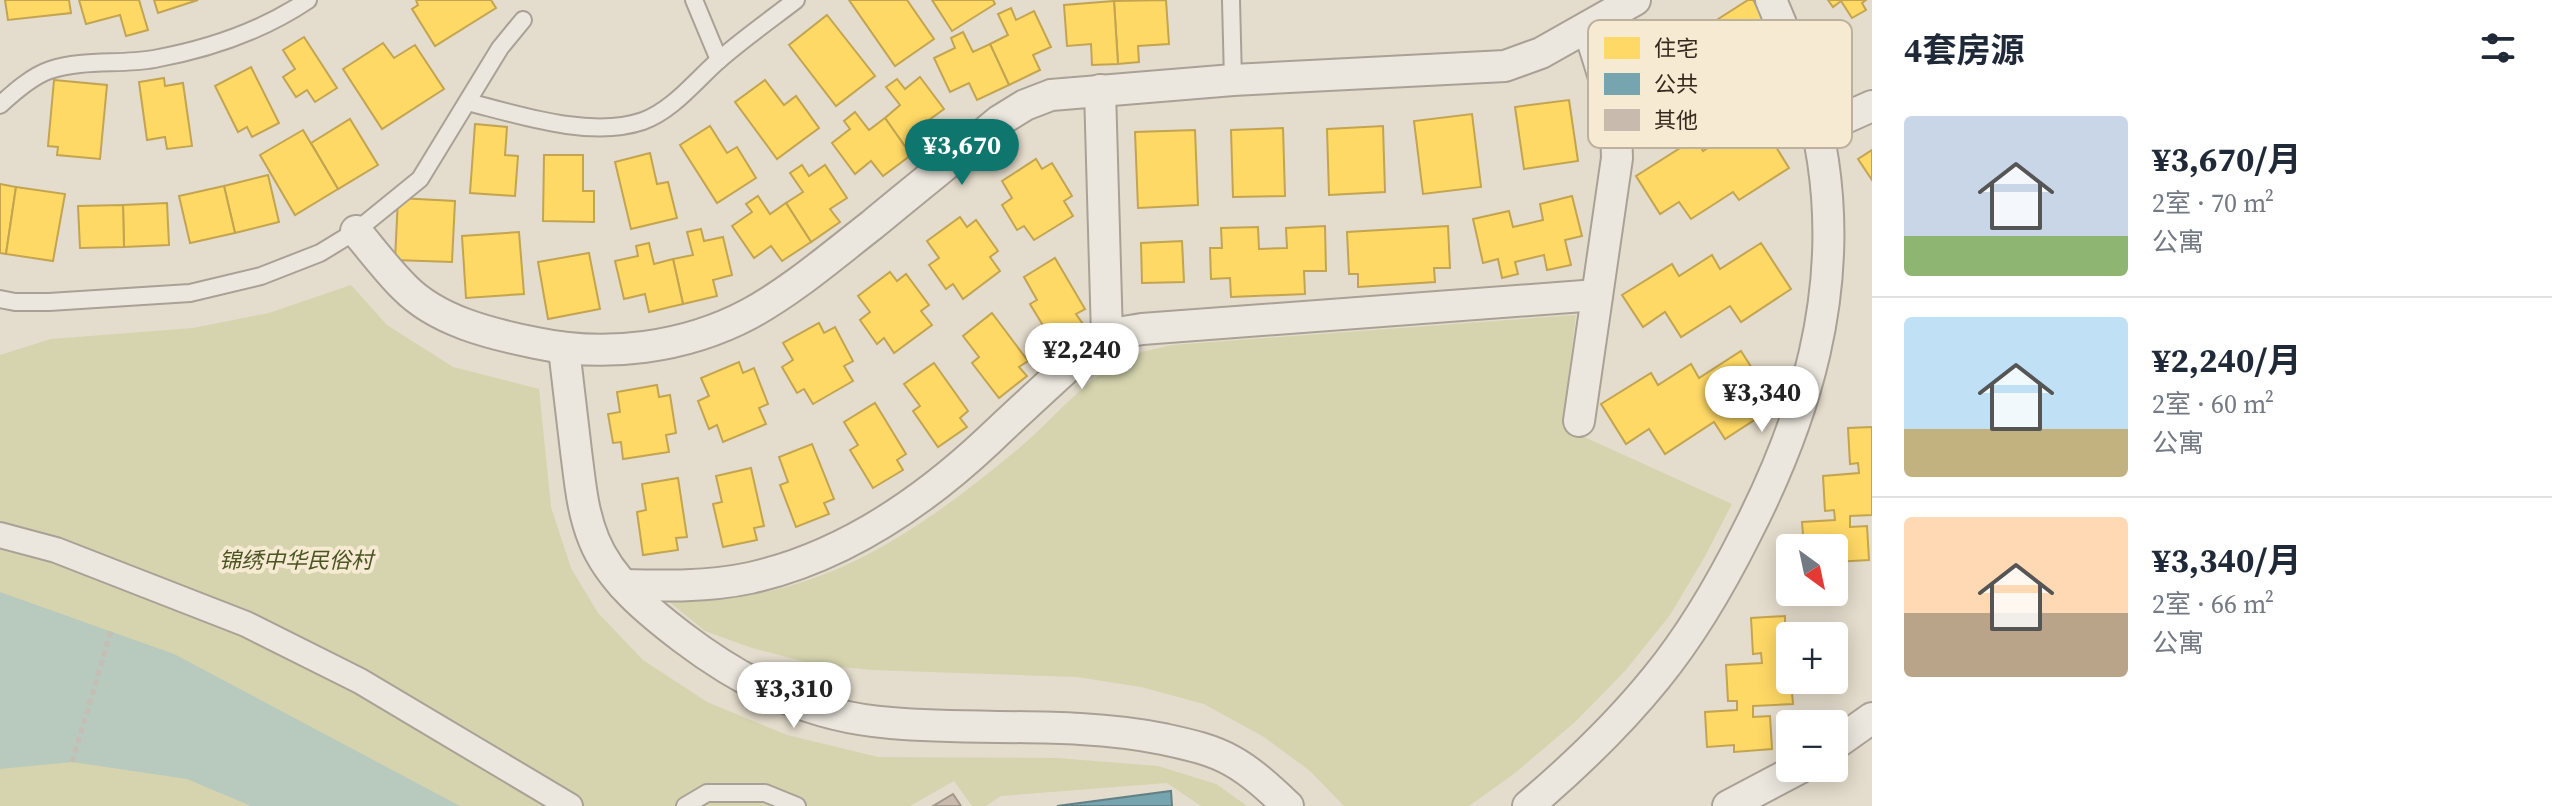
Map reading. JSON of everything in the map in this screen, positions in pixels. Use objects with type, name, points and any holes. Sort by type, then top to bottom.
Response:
[{"type":"street","points":[[1600,20],[1635,0]]},
{"type":"street","points":[[1771,0],[1780,20]]},
{"type":"street","points":[[356,231],[406,289],[448,318],[501,336],[564,349],[618,350],[668,343],[712,330],[748,314],[823,264],[999,121],[1025,105],[1051,95],[1233,80],[1505,66],[1541,53],[1588,27]]},
{"type":"street","points":[[1100,90],[1107,336]]},
{"type":"street","points":[[1852,115],[1872,106]]},
{"type":"street","points":[[1579,421],[1617,148]]},
{"type":"street","points":[[1528,806],[1570,770],[1657,677],[1728,570],[1781,459],[1809,381],[1823,307],[1828,239],[1820,148]]},
{"type":"street","points":[[623,585],[683,586],[748,578],[785,568],[830,550],[878,525],[923,494],[973,455],[1087,350],[1107,336],[1142,329],[1597,295]]},
{"type":"street","points":[[564,349],[583,506],[604,562],[623,585],[713,661],[755,686],[833,714],[890,723],[1100,730],[1193,746],[1232,761],[1288,806]]},
{"type":"street","points":[[0,535],[56,550],[246,624],[360,681],[570,806]]},
{"type":"street","points":[[1848,735],[1872,718]]},
{"type":"street","points":[[1728,806],[1776,781]]},
{"type":"lane","points":[[0,105],[49,71],[191,52],[254,29],[308,0]]},
{"type":"lane","points":[[694,0],[719,60]]},
{"type":"lane","points":[[468,102],[566,124],[621,126],[642,121],[661,112],[719,60],[796,0]]},
{"type":"lane","points":[[1231,0],[1233,80]]},
{"type":"lane","points":[[0,299],[49,302],[190,293],[261,276],[320,253],[356,231],[420,179],[500,48],[523,20]]},
{"type":"lane","points":[[685,806],[707,793],[765,793],[797,806]]},
{"type":"path","points":[[72,762],[111,631]]},
{"type":"green space","name":"锦绣中华民俗村","points":[[351,285],[387,325],[453,367],[539,389],[551,507],[571,568],[598,613],[643,660],[707,702],[787,735],[878,757],[1057,758],[1158,766],[1216,784],[1247,806],[1201,806],[1167,783],[1001,796],[986,806],[972,806],[954,781],[910,806],[0,806],[0,355],[51,339],[193,328],[269,313]]},
{"type":"green space","points":[[1576,315],[1562,427],[1732,504],[1670,615],[1625,671],[1575,722],[1515,773],[1469,806],[1344,806],[1310,771],[1264,737],[1204,704],[1141,687],[1077,677],[872,670],[813,664],[752,648],[705,631],[668,601],[760,593],[796,584],[865,556],[929,518],[959,496],[1032,437],[1103,372],[1140,353],[1172,345]]},
{"type":"shaded area","points":[[0,592],[174,654],[460,806],[251,806],[187,779],[72,762],[0,769]]},
{"type":"building: 住宅","points":[[5,0],[69,0],[71,13],[8,20]]},
{"type":"building: 住宅","points":[[79,0],[139,0],[148,30],[126,36],[120,15],[86,24]]},
{"type":"building: 住宅","points":[[154,0],[198,0],[158,13]]},
{"type":"building: 住宅","points":[[416,0],[491,0],[496,8],[435,46],[412,9],[418,5]]},
{"type":"building: 住宅","points":[[849,0],[907,0],[934,39],[895,66]]},
{"type":"building: 住宅","points":[[932,0],[993,0],[995,4],[952,31]]},
{"type":"building: 住宅","points":[[1166,0],[1169,44],[1138,46],[1139,62],[1118,64],[1114,1]]},
{"type":"building: 住宅","points":[[1748,0],[1753,0],[1766,20],[1717,20]]},
{"type":"building: 住宅","points":[[1828,0],[1866,0],[1862,3],[1866,10],[1852,18],[1841,1],[1833,7]]},
{"type":"building: 住宅","points":[[1114,1],[1118,64],[1092,65],[1091,44],[1067,46],[1064,5]]},
{"type":"building: 住宅","points":[[1011,8],[1016,20],[1034,11],[1051,47],[1033,55],[1040,70],[1009,85],[990,44],[1008,35],[998,14]]},
{"type":"building: 住宅","points":[[827,15],[875,76],[836,106],[789,45]]},
{"type":"building: 住宅","points":[[963,32],[973,52],[990,44],[1009,85],[977,100],[969,83],[950,92],[934,58],[955,48],[951,38]]},
{"type":"building: 住宅","points":[[304,37],[337,88],[315,102],[307,90],[296,97],[283,77],[295,69],[283,50]]},
{"type":"building: 住宅","points":[[383,43],[394,58],[415,45],[444,89],[382,129],[343,69]]},
{"type":"building: 住宅","points":[[251,67],[279,123],[252,137],[247,127],[238,132],[215,86]]},
{"type":"building: 住宅","points":[[920,77],[944,109],[929,120],[938,134],[911,155],[885,118],[900,105],[886,87],[897,79],[905,89]]},
{"type":"building: 住宅","points":[[164,78],[165,86],[183,83],[192,146],[167,149],[165,137],[147,140],[139,82]]},
{"type":"building: 住宅","points":[[54,80],[107,85],[100,159],[57,155],[58,147],[48,146]]},
{"type":"building: 住宅","points":[[765,80],[784,105],[796,96],[819,128],[777,159],[735,102]]},
{"type":"building: 住宅","points":[[1569,100],[1578,161],[1524,169],[1515,107]]},
{"type":"building: 住宅","points":[[855,112],[869,130],[885,118],[911,155],[883,176],[871,161],[855,174],[832,143],[850,129],[844,121]]},
{"type":"building: 住宅","points":[[1472,114],[1481,187],[1423,194],[1414,121]]},
{"type":"building: 住宅","points":[[350,119],[378,165],[338,189],[311,143]]},
{"type":"building: 住宅","points":[[475,124],[507,127],[505,155],[518,156],[515,196],[470,193]]},
{"type":"building: 住宅","points":[[710,126],[727,153],[737,147],[756,178],[717,203],[680,145]]},
{"type":"building: 住宅","points":[[1383,126],[1385,192],[1329,195],[1327,129]]},
{"type":"building: 住宅","points":[[1283,128],[1285,196],[1233,197],[1231,130]]},
{"type":"building: 住宅","points":[[303,130],[338,189],[295,215],[260,155]]},
{"type":"building: 住宅","points":[[1195,130],[1198,205],[1138,208],[1135,132]]},
{"type":"building: 住宅","points":[[1680,148],[1701,148],[1703,151],[1708,148],[1777,148],[1789,168],[1739,200],[1733,192],[1691,219],[1679,202],[1660,214],[1636,176]]},
{"type":"building: 住宅","points":[[1872,150],[1872,180],[1858,159]]},
{"type":"building: 住宅","points":[[650,153],[657,184],[668,182],[677,218],[631,229],[615,162]]},
{"type":"building: 住宅","points":[[544,155],[583,155],[583,191],[594,191],[594,222],[543,221]]},
{"type":"building: 住宅","points":[[1036,159],[1042,169],[1052,163],[1072,196],[1064,201],[1073,216],[1034,240],[1024,226],[1017,230],[1002,205],[1012,198],[1002,181]]},
{"type":"building: 住宅","points":[[802,165],[809,176],[825,165],[847,198],[830,209],[840,222],[811,242],[786,203],[803,192],[790,173]]},
{"type":"building: 住宅","points":[[268,175],[279,222],[235,233],[224,186]]},
{"type":"building: 住宅","points":[[0,184],[16,187],[6,254],[0,253]]},
{"type":"building: 住宅","points":[[224,186],[235,233],[190,243],[179,196]]},
{"type":"building: 住宅","points":[[16,187],[65,194],[53,261],[6,254]]},
{"type":"building: 住宅","points":[[758,196],[770,214],[786,203],[811,242],[782,261],[771,246],[754,258],[732,226],[752,212],[746,204]]},
{"type":"building: 住宅","points":[[1572,196],[1582,236],[1565,240],[1571,265],[1547,270],[1544,255],[1515,262],[1518,274],[1502,278],[1498,259],[1483,263],[1473,219],[1509,211],[1513,227],[1543,220],[1540,204]]},
{"type":"building: 住宅","points":[[398,198],[455,201],[452,262],[395,260]]},
{"type":"building: 住宅","points":[[167,203],[169,245],[124,247],[123,205]]},
{"type":"building: 住宅","points":[[123,205],[124,247],[80,248],[78,206]]},
{"type":"building: 住宅","points":[[960,217],[967,227],[976,220],[998,251],[990,257],[1000,271],[963,299],[953,284],[946,289],[929,265],[939,258],[927,241]]},
{"type":"building: 住宅","points":[[1325,226],[1326,271],[1304,271],[1305,294],[1231,297],[1230,278],[1211,279],[1210,248],[1222,248],[1221,228],[1258,227],[1259,249],[1287,248],[1286,228]]},
{"type":"building: 住宅","points":[[1448,226],[1450,268],[1434,268],[1435,282],[1358,287],[1358,274],[1349,274],[1347,232]]},
{"type":"building: 住宅","points":[[701,229],[704,241],[723,237],[732,275],[713,280],[717,296],[683,304],[673,259],[693,255],[687,232]]},
{"type":"building: 住宅","points":[[519,232],[524,294],[466,298],[462,236]]},
{"type":"building: 住宅","points":[[1182,241],[1184,282],[1142,283],[1141,243]]},
{"type":"building: 住宅","points":[[649,243],[654,264],[673,259],[683,304],[649,312],[645,294],[624,299],[615,261],[638,256],[636,246]]},
{"type":"building: 住宅","points":[[1761,243],[1791,289],[1741,322],[1730,306],[1681,337],[1665,312],[1643,327],[1622,295],[1672,264],[1679,276],[1712,255],[1720,269]]},
{"type":"building: 住宅","points":[[589,253],[600,309],[548,319],[538,262]]},
{"type":"building: 住宅","points":[[1055,258],[1085,309],[1076,314],[1083,324],[1053,342],[1030,304],[1037,300],[1024,277]]},
{"type":"building: 住宅","points":[[890,272],[897,281],[906,274],[929,305],[921,311],[932,325],[894,353],[884,338],[877,344],[860,320],[870,312],[858,296]]},
{"type":"building: 住宅","points":[[992,313],[1028,361],[1019,367],[1027,376],[999,398],[972,363],[979,357],[963,336]]},
{"type":"building: 住宅","points":[[819,323],[824,333],[835,327],[853,361],[844,366],[853,381],[813,404],[804,389],[797,393],[782,367],[793,360],[783,343]]},
{"type":"building: 住宅","points":[[1741,351],[1776,406],[1725,439],[1714,422],[1665,454],[1649,429],[1626,444],[1601,404],[1651,373],[1658,385],[1691,364],[1699,378]]},
{"type":"building: 住宅","points":[[739,362],[743,373],[754,368],[768,404],[759,408],[766,424],[723,442],[717,425],[709,429],[698,401],[709,396],[701,378]]},
{"type":"building: 住宅","points":[[934,363],[968,411],[960,418],[967,427],[938,447],[913,411],[920,406],[904,384]]},
{"type":"building: 住宅","points":[[657,385],[659,397],[670,395],[676,433],[666,435],[669,452],[623,459],[621,442],[613,443],[608,414],[620,412],[617,392]]},
{"type":"building: 住宅","points":[[875,403],[906,454],[897,460],[903,470],[873,488],[850,450],[858,445],[844,422]]},
{"type":"building: 住宅","points":[[1872,427],[1872,515],[1850,516],[1850,527],[1867,526],[1869,560],[1848,561],[1848,534],[1803,534],[1802,522],[1835,520],[1834,510],[1825,511],[1823,476],[1859,473],[1858,463],[1850,464],[1848,428]]},
{"type":"building: 住宅","points":[[812,444],[834,499],[824,503],[829,514],[796,527],[780,485],[788,482],[779,457]]},
{"type":"building: 住宅","points":[[751,468],[764,526],[754,528],[757,540],[723,547],[713,504],[722,502],[716,476]]},
{"type":"building: 住宅","points":[[678,478],[687,537],[676,538],[678,550],[643,555],[637,512],[646,510],[642,484]]},
{"type":"building: 住宅","points":[[1785,616],[1785,622],[1776,622],[1776,694],[1792,694],[1793,704],[1753,706],[1753,717],[1770,716],[1772,749],[1734,752],[1734,745],[1707,747],[1705,712],[1737,710],[1737,701],[1728,701],[1726,665],[1762,663],[1761,653],[1753,654],[1751,618]]},
{"type":"building: 公共","points":[[1171,791],[1172,806],[1057,806]]},
{"type":"building: 其他","points":[[953,794],[961,806],[933,806]]}]
